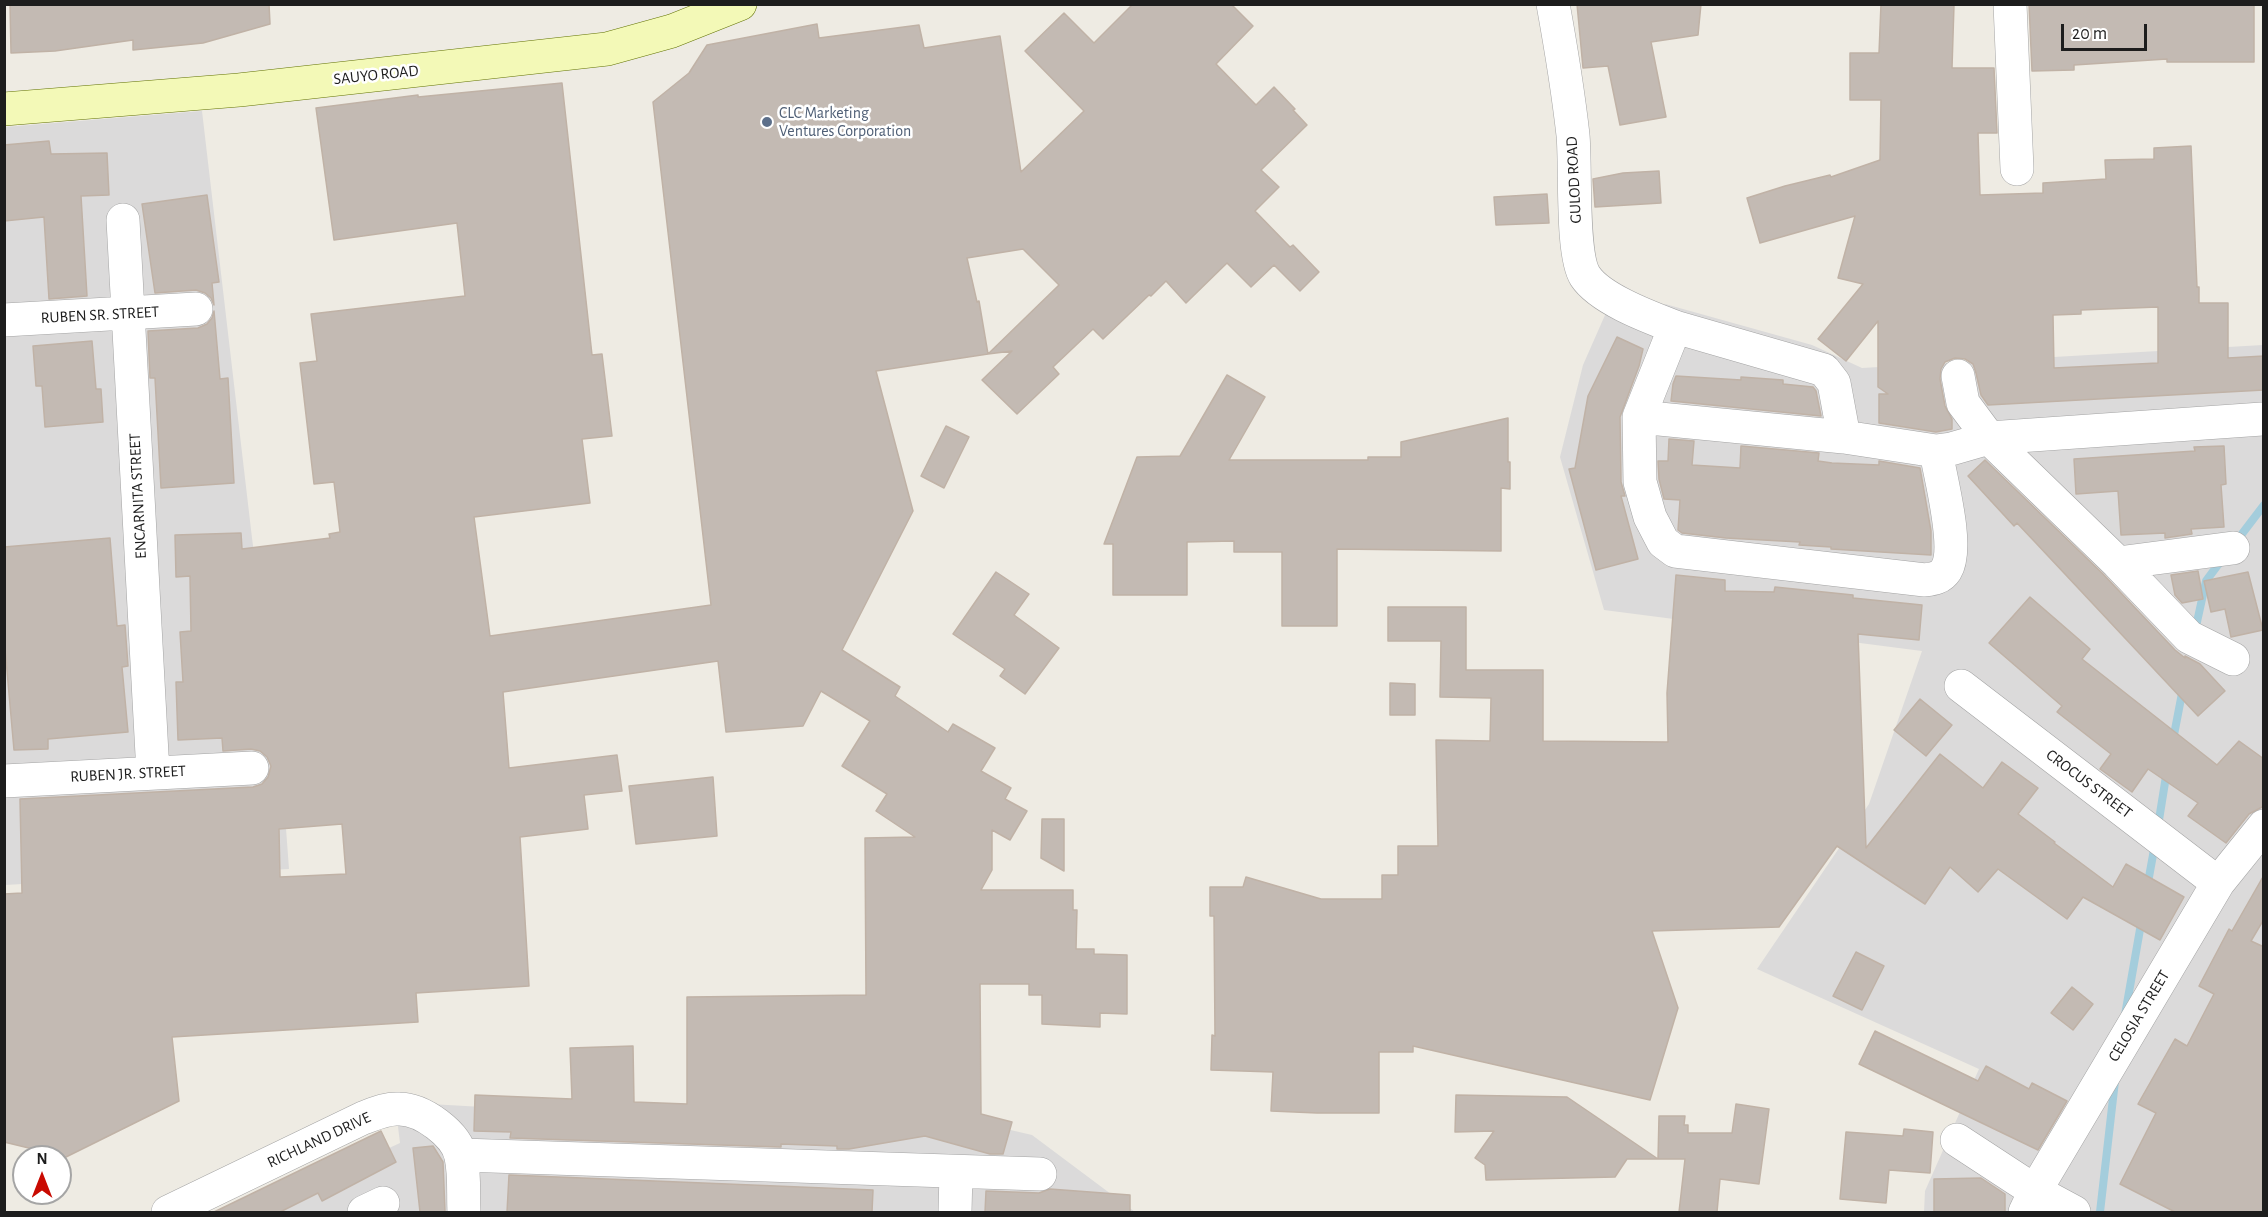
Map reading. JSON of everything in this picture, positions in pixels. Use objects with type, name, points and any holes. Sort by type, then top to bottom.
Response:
[{"type":"main road","name":"SAUYO ROAD","points":[[4,109],[239,90],[607,49],[672,31],[740,4]]},
{"type":"street","name":"GULOD ROAD","points":[[1553,4],[1573,137],[1577,243],[1584,274],[1605,294],[1664,323],[1824,370],[1834,383],[1844,437]]},
{"type":"street","points":[[2010,4],[2017,169]]},
{"type":"street","name":"ENCARNITA STREET","points":[[123,220],[153,773]]},
{"type":"street","name":"RUBEN SR. STREET","points":[[4,320],[196,309]]},
{"type":"street","points":[[1664,323],[1639,417],[1640,482],[1650,517],[1663,542],[1675,551],[1926,580],[1937,578],[1946,570],[1950,553],[1950,527],[1936,451]]},
{"type":"street","points":[[1958,376],[1963,403],[1989,438],[2118,563],[2189,637],[2233,659]]},
{"type":"street","points":[[1639,417],[1844,437],[1936,451],[1989,438],[2262,419]]},
{"type":"street","points":[[2118,563],[2233,548]]},
{"type":"street","name":"CROCUS STREET","points":[[1961,686],[2218,883]]},
{"type":"street","name":"RUBEN JR. STREET","points":[[4,781],[252,768]]},
{"type":"street","name":"CELOSIA STREET","points":[[2030,1202],[2218,883],[2264,826]]},
{"type":"street","name":"RICHLAND DRIVE","points":[[168,1212],[379,1112],[399,1109],[419,1113],[436,1123],[452,1139],[461,1155]]},
{"type":"street","points":[[1958,1140],[2030,1202],[2074,1212]]},
{"type":"street","points":[[464,1212],[461,1155],[1040,1174]]},
{"type":"street","points":[[955,1212],[956,1172]]},
{"type":"shaded area","points":[[202,111],[252,538],[281,761],[289,869],[5,885],[5,127]]},
{"type":"shaded area","points":[[1665,304],[1812,345],[1862,368],[2263,345],[2263,1212],[1924,1212],[1925,1191],[1979,1069],[1757,969],[1869,804],[1922,651],[1604,610],[1560,457],[1583,365],[1609,306],[1649,329]]},
{"type":"shaded area","points":[[395,1102],[816,1126],[946,1115],[1032,1135],[1135,1212],[251,1212],[400,1143]]},
{"type":"building","points":[[10,4],[269,4],[270,24],[203,43],[133,50],[133,40],[55,51],[11,53]]},
{"type":"building","points":[[1133,4],[1231,4],[1253,26],[1216,64],[1256,105],[1274,87],[1307,125],[1261,170],[1279,187],[1255,211],[1290,247],[1293,245],[1319,272],[1300,291],[1274,265],[1251,287],[1227,263],[1186,303],[1166,281],[1103,339],[1093,329],[1053,367],[1059,374],[1017,414],[982,380],[1012,351],[876,371],[913,511],[842,650],[900,687],[895,696],[948,732],[953,724],[995,748],[981,771],[1011,788],[1005,799],[1027,811],[1010,840],[992,830],[992,870],[981,890],[1073,890],[1073,910],[1077,910],[1076,949],[1094,949],[1094,954],[1127,955],[1127,1014],[1100,1013],[1100,1027],[1042,1024],[1042,995],[1029,995],[1029,984],[980,984],[981,1114],[1012,1122],[1003,1154],[990,1154],[925,1136],[837,1149],[837,1146],[781,1144],[781,1147],[510,1138],[511,1132],[474,1131],[475,1095],[572,1099],[570,1048],[633,1046],[634,1102],[687,1104],[687,997],[866,995],[865,838],[915,837],[876,811],[887,794],[842,766],[870,721],[821,691],[803,726],[726,732],[718,661],[503,692],[509,768],[617,755],[622,791],[584,795],[588,829],[520,837],[529,986],[416,993],[418,1022],[172,1037],[179,1101],[72,1154],[72,1145],[16,1145],[4,1142],[4,894],[22,893],[20,799],[253,787],[262,784],[268,777],[271,766],[267,757],[260,751],[251,749],[223,751],[222,738],[178,740],[176,682],[183,682],[180,632],[191,631],[190,576],[176,577],[175,535],[241,533],[242,549],[330,538],[329,534],[340,532],[334,482],[314,484],[300,363],[317,361],[311,314],[465,296],[457,223],[334,240],[316,108],[418,95],[418,97],[562,83],[592,355],[602,354],[612,436],[582,439],[590,503],[474,517],[490,636],[711,605],[653,102],[689,73],[707,45],[817,24],[819,38],[919,25],[924,48],[1000,36],[1021,172],[1084,111],[1025,51],[1064,13],[1094,43]],"holes":[[[1023,249],[1059,285],[988,354],[979,301],[977,302],[967,258]],[[342,824],[346,874],[280,877],[279,829]]]},
{"type":"building","points":[[1577,4],[1701,4],[1698,35],[1651,42],[1666,117],[1620,125],[1608,66],[1583,68]]},
{"type":"building","points":[[1881,4],[1954,5],[1952,68],[1994,68],[1997,133],[1978,133],[1980,195],[2043,193],[2043,183],[2106,179],[2105,160],[2154,159],[2154,148],[2191,146],[2199,303],[2228,303],[2228,358],[2264,356],[2264,390],[1988,405],[1981,395],[1973,364],[1965,359],[1955,358],[1945,362],[1941,369],[1940,379],[1945,406],[1952,419],[1952,429],[1936,432],[1879,423],[1879,394],[1888,394],[1878,387],[1878,321],[1846,361],[1818,339],[1863,284],[1838,278],[1855,216],[1760,243],[1747,198],[1785,186],[1830,175],[1831,177],[1880,160],[1881,100],[1850,100],[1850,53],[1879,53]],"holes":[[[2158,307],[2158,363],[2054,368],[2053,315],[2081,314],[2081,310]]]},
{"type":"building","points":[[2029,4],[2254,4],[2254,62],[2167,62],[2167,59],[2074,65],[2074,70],[2032,71]]},
{"type":"building","points":[[49,141],[51,154],[107,153],[109,195],[81,196],[87,296],[49,299],[44,217],[4,221],[4,145]]},
{"type":"building","points":[[1659,171],[1661,203],[1595,207],[1593,179],[1623,173]]},
{"type":"building","points":[[1547,194],[1549,223],[1496,225],[1494,197]]},
{"type":"building","points":[[207,195],[219,282],[212,283],[214,305],[205,293],[196,290],[155,293],[142,204]]},
{"type":"building","points":[[214,311],[220,379],[228,378],[234,483],[161,488],[155,378],[150,378],[148,331],[198,328],[207,324]]},
{"type":"building","points":[[1617,337],[1643,349],[1620,417],[1621,482],[1625,496],[1621,496],[1638,559],[1596,570],[1569,469],[1575,468],[1588,396]]},
{"type":"building","points":[[92,341],[96,389],[101,389],[103,422],[45,427],[42,386],[36,386],[33,346]]},
{"type":"building","points":[[1227,375],[1265,397],[1229,460],[1368,460],[1368,457],[1401,457],[1401,442],[1508,418],[1510,489],[1501,488],[1501,551],[1337,549],[1337,626],[1282,626],[1282,552],[1234,552],[1234,541],[1187,542],[1187,595],[1113,595],[1113,544],[1104,544],[1137,457],[1180,456]]},
{"type":"building","points":[[1676,376],[1783,380],[1783,384],[1813,387],[1816,391],[1821,416],[1671,401]]},
{"type":"building","points":[[946,426],[969,437],[944,488],[921,476]]},
{"type":"building","points":[[1669,439],[1694,441],[1692,465],[1740,468],[1741,446],[1819,453],[1818,461],[1832,463],[1879,465],[1879,461],[1920,468],[1931,531],[1931,555],[1831,549],[1831,547],[1799,545],[1800,542],[1682,533],[1678,530],[1680,500],[1664,499],[1659,479],[1658,461],[1668,461]]},
{"type":"building","points":[[2224,446],[2226,484],[2221,485],[2224,527],[2191,529],[2192,534],[2165,538],[2165,533],[2121,535],[2118,491],[2076,494],[2074,459],[2195,451],[2194,447]]},
{"type":"building","points":[[1985,460],[2103,574],[2175,650],[2185,658],[2185,656],[2200,664],[2225,691],[2198,716],[2017,523],[2014,526],[1968,476]]},
{"type":"building","points":[[110,538],[117,626],[125,625],[128,666],[122,667],[128,732],[48,739],[48,749],[14,750],[4,637],[4,547]]},
{"type":"building","points":[[2198,571],[2203,599],[2182,603],[2175,595],[2171,575]]},
{"type":"building","points":[[996,572],[1029,594],[1014,615],[1059,648],[1025,694],[1000,676],[1005,669],[953,634]]},
{"type":"building","points":[[2248,572],[2263,630],[2231,637],[2225,609],[2211,612],[2204,581]]},
{"type":"building","points":[[1676,575],[1725,580],[1725,591],[1774,592],[1775,587],[1922,605],[1919,640],[1858,634],[1866,848],[1940,754],[1983,788],[2002,762],[2038,788],[2018,814],[2113,887],[2126,864],[2184,897],[2160,940],[2083,897],[2067,919],[1998,869],[1978,892],[1950,867],[1925,904],[1837,846],[1779,927],[1652,931],[1678,1008],[1650,1100],[1413,1046],[1413,1052],[1379,1052],[1379,1113],[1271,1111],[1273,1072],[1211,1070],[1212,1035],[1215,1036],[1214,916],[1210,916],[1210,887],[1243,887],[1246,877],[1321,899],[1382,899],[1382,875],[1398,875],[1398,846],[1438,846],[1436,740],[1490,741],[1491,698],[1440,697],[1441,641],[1388,641],[1388,607],[1466,607],[1466,670],[1543,670],[1543,741],[1668,742],[1667,693]]},
{"type":"building","points":[[2030,597],[2090,649],[2082,659],[2217,765],[2239,741],[2264,759],[2264,806],[2249,814],[2226,843],[2188,816],[2198,803],[2148,769],[2132,792],[2100,769],[2111,754],[2057,712],[2062,706],[1989,643]]},
{"type":"building","points":[[1390,683],[1415,684],[1415,715],[1390,715]]},
{"type":"building","points":[[1920,699],[1952,725],[1926,756],[1894,730]]},
{"type":"building","points":[[713,777],[717,836],[636,844],[629,786]]},
{"type":"building","points":[[1042,819],[1064,819],[1064,871],[1041,858]]},
{"type":"building","points":[[2264,875],[2264,919],[2251,941],[2264,947],[2264,1212],[2175,1212],[2120,1184],[2156,1113],[2138,1104],[2175,1039],[2187,1046],[2214,994],[2199,986],[2229,929],[2232,931]]},
{"type":"building","points":[[1856,952],[1884,966],[1862,1010],[1833,996]]},
{"type":"building","points":[[2072,987],[2093,1004],[2073,1030],[2051,1013]]},
{"type":"building","points":[[1875,1031],[1978,1081],[1986,1066],[2029,1089],[2032,1083],[2067,1101],[2038,1150],[1859,1064]]},
{"type":"building","points":[[1456,1095],[1567,1097],[1658,1159],[1627,1159],[1615,1177],[1486,1180],[1485,1165],[1475,1158],[1494,1131],[1455,1132]]},
{"type":"building","points":[[1736,1104],[1769,1109],[1759,1184],[1720,1179],[1717,1212],[1679,1212],[1685,1159],[1658,1159],[1659,1116],[1685,1116],[1684,1125],[1688,1125],[1688,1133],[1732,1133]]},
{"type":"building","points":[[1904,1129],[1933,1132],[1930,1173],[1889,1170],[1886,1203],[1840,1199],[1846,1132],[1903,1136]]},
{"type":"building","points":[[381,1131],[396,1162],[322,1201],[318,1193],[280,1212],[214,1212]]},
{"type":"building","points":[[433,1146],[443,1162],[445,1212],[420,1212],[413,1148]]},
{"type":"building","points":[[509,1175],[873,1190],[872,1212],[507,1212]]},
{"type":"building","points":[[1981,1178],[2005,1194],[2005,1212],[1934,1212],[1934,1179]]},
{"type":"building","points":[[1050,1189],[1130,1195],[1130,1212],[985,1212],[986,1191],[1039,1193]]},
{"type":"waterway","points":[[2235,543],[2264,505]]},
{"type":"waterway","points":[[2195,631],[2206,581],[2223,558]]},
{"type":"waterway","points":[[2173,740],[2183,688]]},
{"type":"waterway","points":[[2158,826],[2167,770]]},
{"type":"waterway","points":[[2147,888],[2155,844]]},
{"type":"waterway","points":[[2125,1015],[2142,918]]},
{"type":"waterway","points":[[2100,1212],[2115,1081]]},
{"type":"place","name":"CLC Marketing Ventures Corporation","points":[[767,122]]}]
